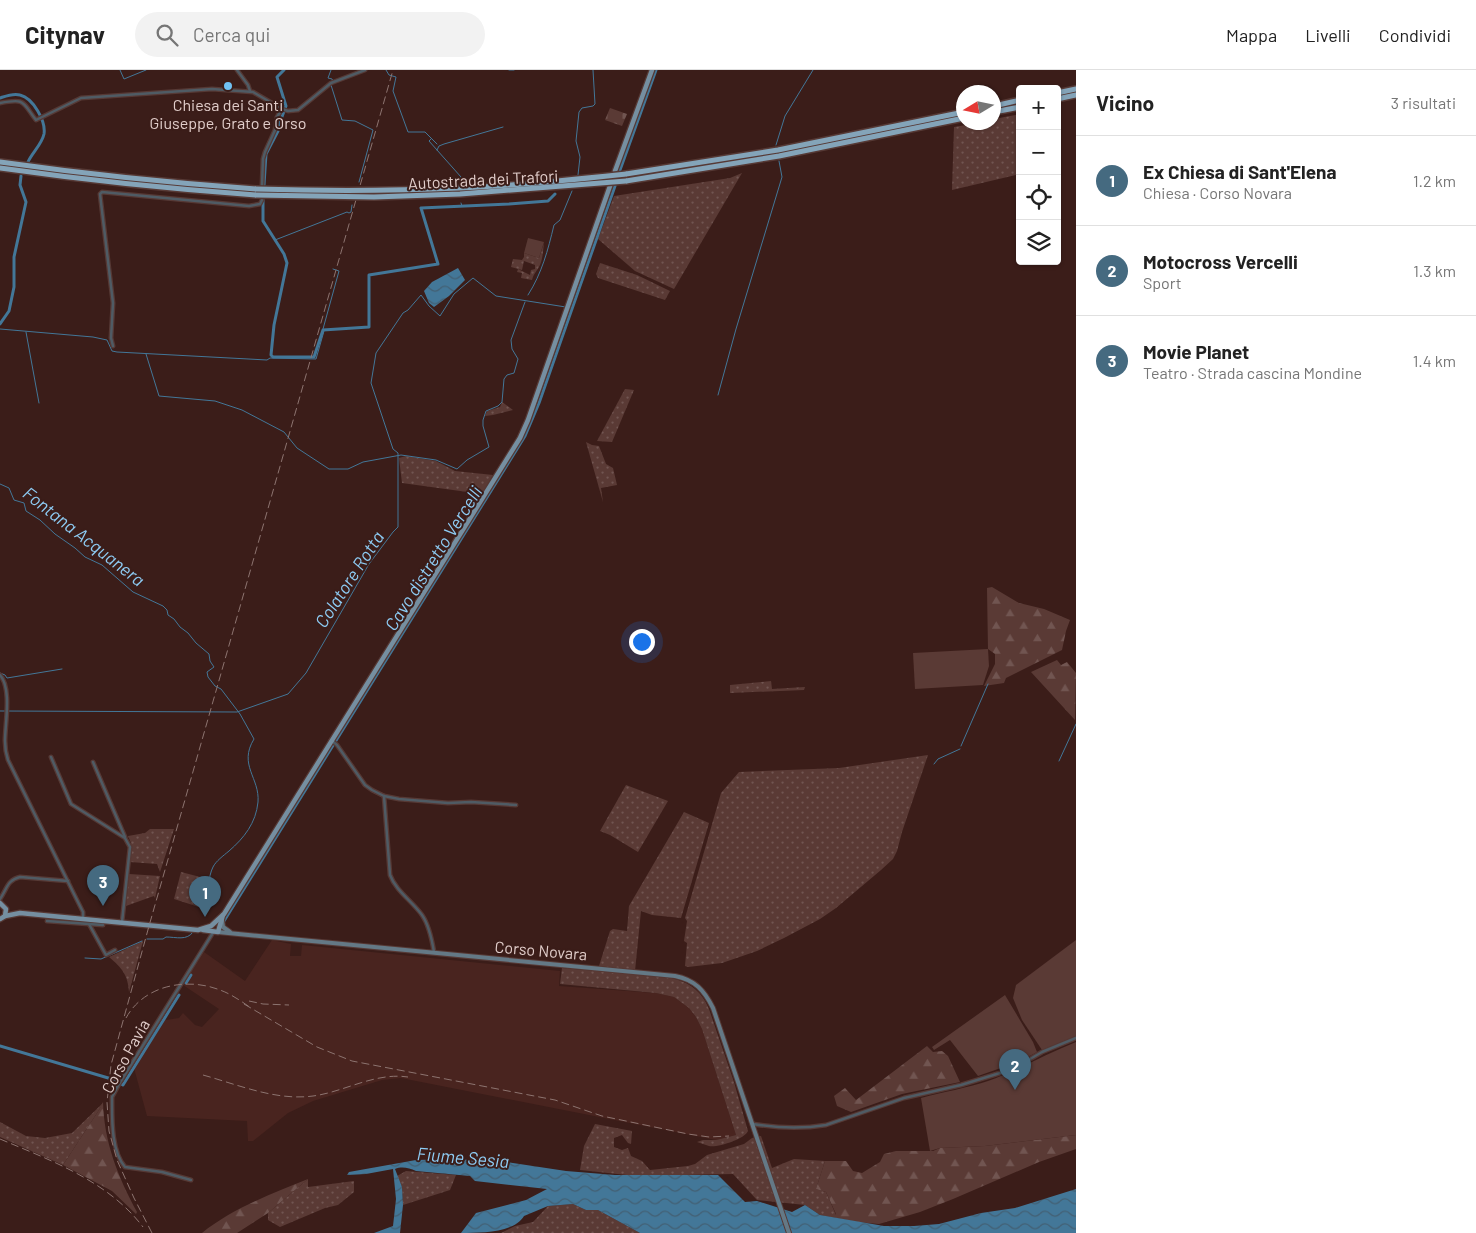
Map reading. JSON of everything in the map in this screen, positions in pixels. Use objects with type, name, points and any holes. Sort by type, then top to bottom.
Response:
[{"type":"highway","points":[[1061,92],[1076,89]]},
{"type":"highway","points":[[1061,98],[1076,95]]},
{"type":"highway","points":[[1001,104],[1016,101]]},
{"type":"highway","points":[[1001,111],[1016,108]]},
{"type":"highway","name":"Autostrada dei Trafori","points":[[0,162],[83,174],[256,192],[460,188],[553,182],[626,174],[770,151],[956,114]]},
{"type":"highway","name":"Autostrada dei Trafori","points":[[0,168],[82,180],[169,189],[374,197],[450,195],[626,181],[779,156],[956,120]]},
{"type":"main road","points":[[615,171],[652,70]]},
{"type":"main road","points":[[216,932],[220,920],[524,429],[610,186]]},
{"type":"main road","points":[[3,906],[20,914]]},
{"type":"main road","points":[[3,906],[5,916]]},
{"type":"main road","points":[[0,919],[5,916],[20,914]]},
{"type":"main road","name":"Corso Novara","points":[[20,914],[675,976],[691,981],[707,995],[713,1008],[789,1233]]},
{"type":"main road","points":[[198,930],[207,928],[220,920]]},
{"type":"main road","points":[[220,920],[223,927],[232,933]]},
{"type":"street","points":[[237,70],[250,91]]},
{"type":"street","points":[[0,103],[21,102],[29,108],[34,118],[38,120],[75,100],[89,97],[212,89],[250,91],[288,111],[298,110],[333,82],[365,70]]},
{"type":"street","points":[[262,185],[265,152],[277,117],[282,109]]},
{"type":"street","points":[[113,346],[111,338],[114,310],[113,298],[100,194],[108,193],[249,206],[260,204],[262,200]]},
{"type":"street","points":[[0,675],[5,684],[5,742],[8,760],[86,921],[106,955],[116,950]]},
{"type":"street","points":[[332,741],[337,745],[365,785],[384,796],[448,803],[471,802],[516,805]]},
{"type":"street","points":[[51,757],[71,804],[125,838]]},
{"type":"street","points":[[93,762],[130,847],[122,923]]},
{"type":"street","points":[[384,796],[390,875],[395,885],[422,915],[428,928],[434,952]]},
{"type":"street","points":[[0,899],[10,881],[14,878],[68,881]]},
{"type":"street","points":[[3,895],[3,906]]},
{"type":"street","points":[[47,921],[86,921],[102,925]]},
{"type":"street","name":"Corso Pavia","points":[[191,1180],[162,1172],[130,1168],[123,1165],[116,1147],[112,1116],[112,1096],[216,932]]},
{"type":"street","points":[[752,1124],[776,1128],[826,1125],[904,1098],[961,1085],[1000,1073],[1018,1066],[1042,1052],[1076,1038]]},
{"type":"shaded area","points":[[272,940],[291,944],[290,956],[301,956],[302,945],[560,971],[559,986],[656,993],[674,997],[689,1008],[702,1029],[736,1135],[716,1140],[401,1078],[382,1080],[313,1101],[288,1113],[253,1141],[248,1141],[247,1121],[147,1116],[134,1068],[165,1019],[179,1018],[183,1013],[195,1025],[202,1027],[219,1009],[183,985],[204,952],[245,981]]},
{"type":"green space","points":[[610,108],[627,114],[622,126],[605,120]]},
{"type":"green space","points":[[1016,115],[1016,175],[952,190],[954,127],[956,127],[956,130],[1001,130],[1001,118]]},
{"type":"green space","points":[[742,173],[674,289],[635,271],[598,239],[614,196],[730,178]]},
{"type":"green space","points":[[528,238],[544,242],[539,258],[524,253]]},
{"type":"green space","points":[[544,243],[541,262],[532,280],[521,278],[522,273],[517,272],[518,269],[530,275],[531,270],[535,269],[535,265],[524,261],[522,270],[511,267],[513,259],[522,260],[524,253],[539,258]]},
{"type":"green space","points":[[600,263],[637,275],[670,291],[665,300],[598,278],[596,274]]},
{"type":"green space","points":[[625,389],[634,390],[612,442],[597,441]]},
{"type":"green space","points":[[502,402],[513,410],[485,416],[487,411],[500,407]]},
{"type":"green space","points":[[586,442],[599,446],[606,464],[613,468],[617,485],[601,488],[603,502]]},
{"type":"green space","points":[[406,456],[436,461],[455,471],[493,475],[482,494],[402,483],[399,458]]},
{"type":"green space","points":[[992,587],[1019,603],[1044,609],[1070,620],[1062,650],[1006,678],[1004,683],[984,686],[995,664],[995,654],[988,649],[987,588]]},
{"type":"green space","points":[[988,649],[989,666],[983,685],[915,689],[913,653]]},
{"type":"green space","points":[[1057,660],[1061,665],[1067,662],[1076,673],[1075,720],[1031,672]]},
{"type":"green space","points":[[771,681],[772,689],[805,687],[804,690],[730,693],[730,685]]},
{"type":"green space","points":[[928,755],[897,851],[893,859],[881,870],[836,908],[820,919],[784,938],[757,951],[722,963],[685,966],[687,943],[684,941],[687,921],[685,918],[721,793],[739,772],[839,768]]},
{"type":"green space","points":[[626,785],[668,801],[638,852],[600,831]]},
{"type":"green space","points":[[684,812],[709,823],[681,918],[652,915],[641,911],[635,971],[599,966],[610,931],[613,929],[627,931],[629,906]]},
{"type":"green space","points":[[150,829],[174,829],[160,872],[157,864],[130,862],[131,843],[128,836],[145,833]]},
{"type":"green space","points":[[181,872],[208,879],[208,895],[202,908],[174,899]]},
{"type":"green space","points":[[129,874],[160,876],[155,898],[154,896],[126,906]]},
{"type":"green space","points":[[1076,940],[1076,1036],[1042,1050],[1022,1020],[1013,998],[1016,985]]},
{"type":"green space","points":[[143,941],[129,992],[124,972],[109,957]]},
{"type":"green space","points":[[562,968],[667,977],[681,981],[697,991],[709,1009],[734,1082],[748,1131],[746,1134],[736,1140],[718,1146],[709,1146],[697,1142],[736,1135],[702,1029],[689,1008],[674,997],[656,993],[560,984]]},
{"type":"green space","points":[[1005,995],[1037,1052],[1021,1061],[978,1076],[950,1040],[934,1050],[932,1047]]},
{"type":"green space","points":[[1076,1042],[1076,1135],[985,1146],[940,1148],[930,1151],[921,1098],[988,1081]]},
{"type":"green space","points":[[927,1046],[933,1052],[942,1051],[948,1056],[960,1082],[902,1094],[851,1112],[837,1106],[834,1096],[845,1088],[856,1100]]},
{"type":"green space","points":[[103,1102],[106,1131],[113,1159],[137,1212],[136,1214],[112,1191],[63,1165]]},
{"type":"green space","points":[[103,1103],[63,1165],[0,1137],[0,1122],[26,1136],[45,1138],[72,1133]]},
{"type":"green space","points":[[595,1124],[632,1131],[631,1144],[622,1135],[614,1138],[614,1147],[622,1150],[628,1148],[631,1156],[642,1161],[650,1170],[695,1164],[707,1155],[744,1144],[752,1138],[761,1136],[772,1168],[794,1159],[825,1161],[816,1189],[826,1192],[836,1218],[820,1215],[805,1205],[757,1200],[733,1174],[636,1176],[580,1170],[584,1146]]},
{"type":"green space","points":[[1076,1135],[1076,1149],[1039,1162],[920,1212],[879,1224],[836,1218],[826,1192],[816,1189],[825,1161],[846,1161],[853,1171],[862,1173],[880,1162],[884,1154],[896,1151],[933,1151],[940,1148],[985,1146]]},
{"type":"green space","points":[[406,1171],[456,1175],[450,1190],[403,1205],[402,1187],[397,1176]]},
{"type":"green space","points":[[308,1179],[308,1187],[354,1181],[354,1192],[338,1205],[325,1208],[280,1227],[268,1220],[268,1213]]},
{"type":"green space","points":[[308,1179],[268,1213],[237,1233],[202,1233],[213,1224],[239,1209]]},
{"type":"green space","points":[[573,1204],[586,1210],[598,1210],[640,1233],[501,1233],[515,1226],[533,1222],[548,1206]]},
{"type":"water","points":[[458,268],[465,280],[449,296],[434,307],[429,303],[424,291],[432,282]]},
{"type":"water","points":[[453,1159],[506,1162],[566,1171],[615,1175],[718,1175],[745,1202],[757,1201],[792,1212],[805,1205],[820,1215],[884,1226],[939,1224],[981,1213],[1015,1208],[1076,1189],[1076,1233],[640,1233],[598,1210],[586,1210],[573,1204],[548,1206],[524,1216],[519,1222],[505,1229],[461,1233],[476,1213],[526,1200],[547,1189],[475,1181],[470,1176],[398,1168],[395,1169],[402,1187],[403,1205],[400,1233],[374,1233],[393,1226],[396,1199],[393,1169],[347,1175],[349,1172],[416,1160]]},
{"type":"waterway","points":[[120,70],[124,79],[146,70]]},
{"type":"waterway","points":[[264,185],[266,154],[278,131],[286,106],[277,77],[284,70]]},
{"type":"waterway","points":[[331,70],[328,78],[332,79],[334,83],[331,85],[342,120],[355,121],[373,130],[359,182]]},
{"type":"waterway","points":[[386,70],[389,75],[396,77],[393,91],[408,132],[425,132],[437,144]]},
{"type":"waterway","points":[[509,70],[514,70]]},
{"type":"waterway","points":[[578,175],[580,157],[576,141],[579,112],[582,108],[595,104],[593,70]]},
{"type":"waterway","name":"Cavo distretto Vercelli","points":[[620,170],[656,70]]},
{"type":"waterway","points":[[776,145],[785,116],[813,70]]},
{"type":"waterway","points":[[0,98],[15,94],[25,97],[34,105],[41,117],[44,134],[28,162]]},
{"type":"waterway","points":[[437,150],[439,146],[444,144],[503,127]]},
{"type":"waterway","points":[[431,139],[429,141],[461,177],[460,181]]},
{"type":"waterway","points":[[718,395],[782,177],[779,161]]},
{"type":"waterway","points":[[0,324],[9,311],[14,287],[14,257],[26,202],[20,185],[21,176]]},
{"type":"waterway","name":"Cavo distretto Vercelli","points":[[224,921],[525,436],[539,403],[615,186]]},
{"type":"waterway","points":[[528,295],[541,270],[554,225],[560,220],[572,191]]},
{"type":"waterway","points":[[263,200],[263,221],[284,254],[287,263],[274,325],[271,355],[273,357],[314,357],[323,330],[369,327],[369,275],[438,264],[421,208],[548,201],[555,194]]},
{"type":"waterway","points":[[275,240],[347,212],[349,213],[351,212],[352,205]]},
{"type":"waterway","points":[[323,329],[339,271],[333,269]]},
{"type":"waterway","name":"Colatore Rotta","points":[[0,711],[237,712],[288,694],[306,673],[369,564],[398,527],[398,453],[393,449],[371,383],[376,353],[403,313],[421,295],[440,316],[454,294],[473,278],[496,296],[572,308]]},
{"type":"waterway","points":[[146,354],[159,396],[215,401],[242,410],[284,432],[297,448],[329,469],[348,469],[363,462],[401,455],[436,460],[457,469],[467,460],[489,447],[483,420],[486,411],[498,406],[502,402],[504,379],[507,375],[514,373],[518,359],[512,349],[511,340],[525,302]]},
{"type":"waterway","points":[[0,329],[93,337],[107,340],[112,351],[117,352],[267,360],[270,358],[316,359],[324,331]]},
{"type":"waterway","points":[[26,332],[39,403]]},
{"type":"waterway","name":"Fontana Acquanera","points":[[0,484],[9,488],[14,500],[24,503],[26,511],[40,520],[85,557],[102,565],[133,592],[163,606],[167,610],[168,615],[209,654],[210,661],[214,667],[207,672],[208,677],[215,686],[221,689],[240,714],[254,739],[248,756],[258,793],[257,810],[252,823],[244,835],[213,867],[209,884],[210,902]]},
{"type":"waterway","points":[[0,673],[7,678],[62,669]]},
{"type":"waterway","points":[[961,746],[988,684]]},
{"type":"waterway","points":[[1059,761],[1076,724]]},
{"type":"waterway","points":[[934,764],[938,759],[960,749]]},
{"type":"waterway","name":"Fontana Acquanera","points":[[147,939],[184,938],[193,932]]},
{"type":"waterway","name":"Fontana Acquanera","points":[[85,958],[101,959],[142,941]]},
{"type":"waterway","name":"Cavo distretto Vercelli","points":[[186,983],[191,975]]},
{"type":"waterway","name":"Cavo distretto Vercelli","points":[[0,1046],[115,1080],[123,1085],[179,995]]},
{"type":"railway","points":[[152,1233],[117,1160],[109,1131],[107,1102],[111,1065],[393,70]]},
{"type":"railway","points":[[126,1018],[134,1007],[155,991],[181,984],[194,984],[220,990],[251,1008]]},
{"type":"railway","points":[[249,1001],[263,1004],[289,1005]]},
{"type":"railway","points":[[244,1004],[317,1047],[352,1061],[555,1100],[602,1116],[688,1134],[709,1137],[729,1136]]},
{"type":"railway","points":[[203,1075],[271,1094],[299,1097],[325,1094],[384,1077],[408,1077]]},
{"type":"railway","points":[[0,1139],[59,1164],[96,1185],[129,1211],[143,1227]]},
{"type":"place","name":"Chiesa dei Santi Giuseppe, Grato e Orso","points":[[228,86]]},
{"type":"place","name":"Movie Planet","points":[[103,906]]},
{"type":"place","name":"Ex Chiesa di Sant'Elena","points":[[205,917]]},
{"type":"place","name":"Motocross Vercelli","points":[[1015,1090]]},
{"type":"water label","name":"Fiume Sesia","points":[[463,1157]]}]
